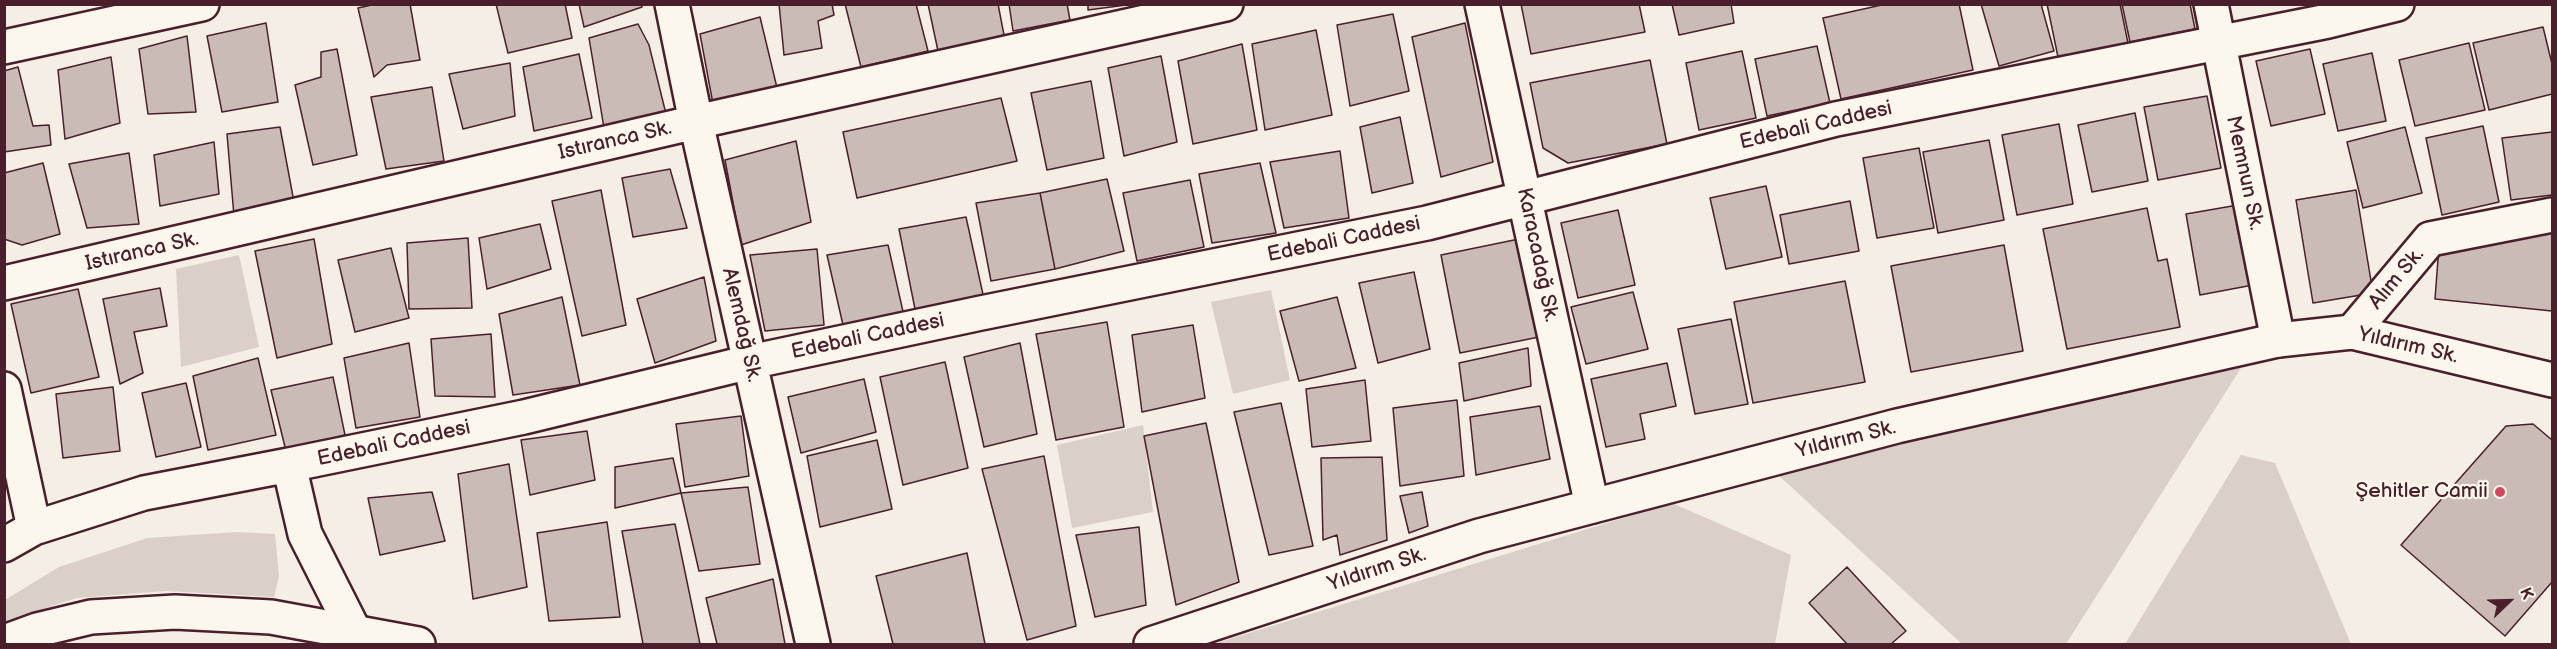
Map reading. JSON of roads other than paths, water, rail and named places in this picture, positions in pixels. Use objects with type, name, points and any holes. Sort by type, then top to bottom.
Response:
[{"type":"street","points":[[4,47],[202,4]]},
{"type":"street","name":"Alemdağ Sk.","points":[[672,4],[696,122],[813,645]]},
{"type":"street","name":"Istıranca Sk.","points":[[4,283],[696,122],[1226,4]]},
{"type":"street","name":"Karacadağ Sk.","points":[[1482,4],[1592,506]]},
{"type":"street","name":"Memnun Sk.","points":[[2211,4],[2278,340]]},
{"type":"street","name":"Edebali Caddesi","points":[[4,545],[34,528],[144,493],[524,417],[750,362],[1427,223],[1836,119],[2217,43],[2397,4]]},
{"type":"street","name":"Alım Sk.","points":[[2352,332],[2430,239],[2553,215]]},
{"type":"street","name":"Yıldırım Sk.","points":[[1151,645],[1479,536],[1897,426],[2278,340],[2352,332],[2553,380]]},
{"type":"street","points":[[4,389],[34,528]]},
{"type":"street","name":"Edebali Caddesi","points":[[289,465],[305,534],[354,631]]},
{"type":"street","points":[[4,642],[33,637],[91,617],[175,612],[271,617],[418,645]]},
{"type":"place","name":"Şehitler Camii","points":[[2500,492]]}]
